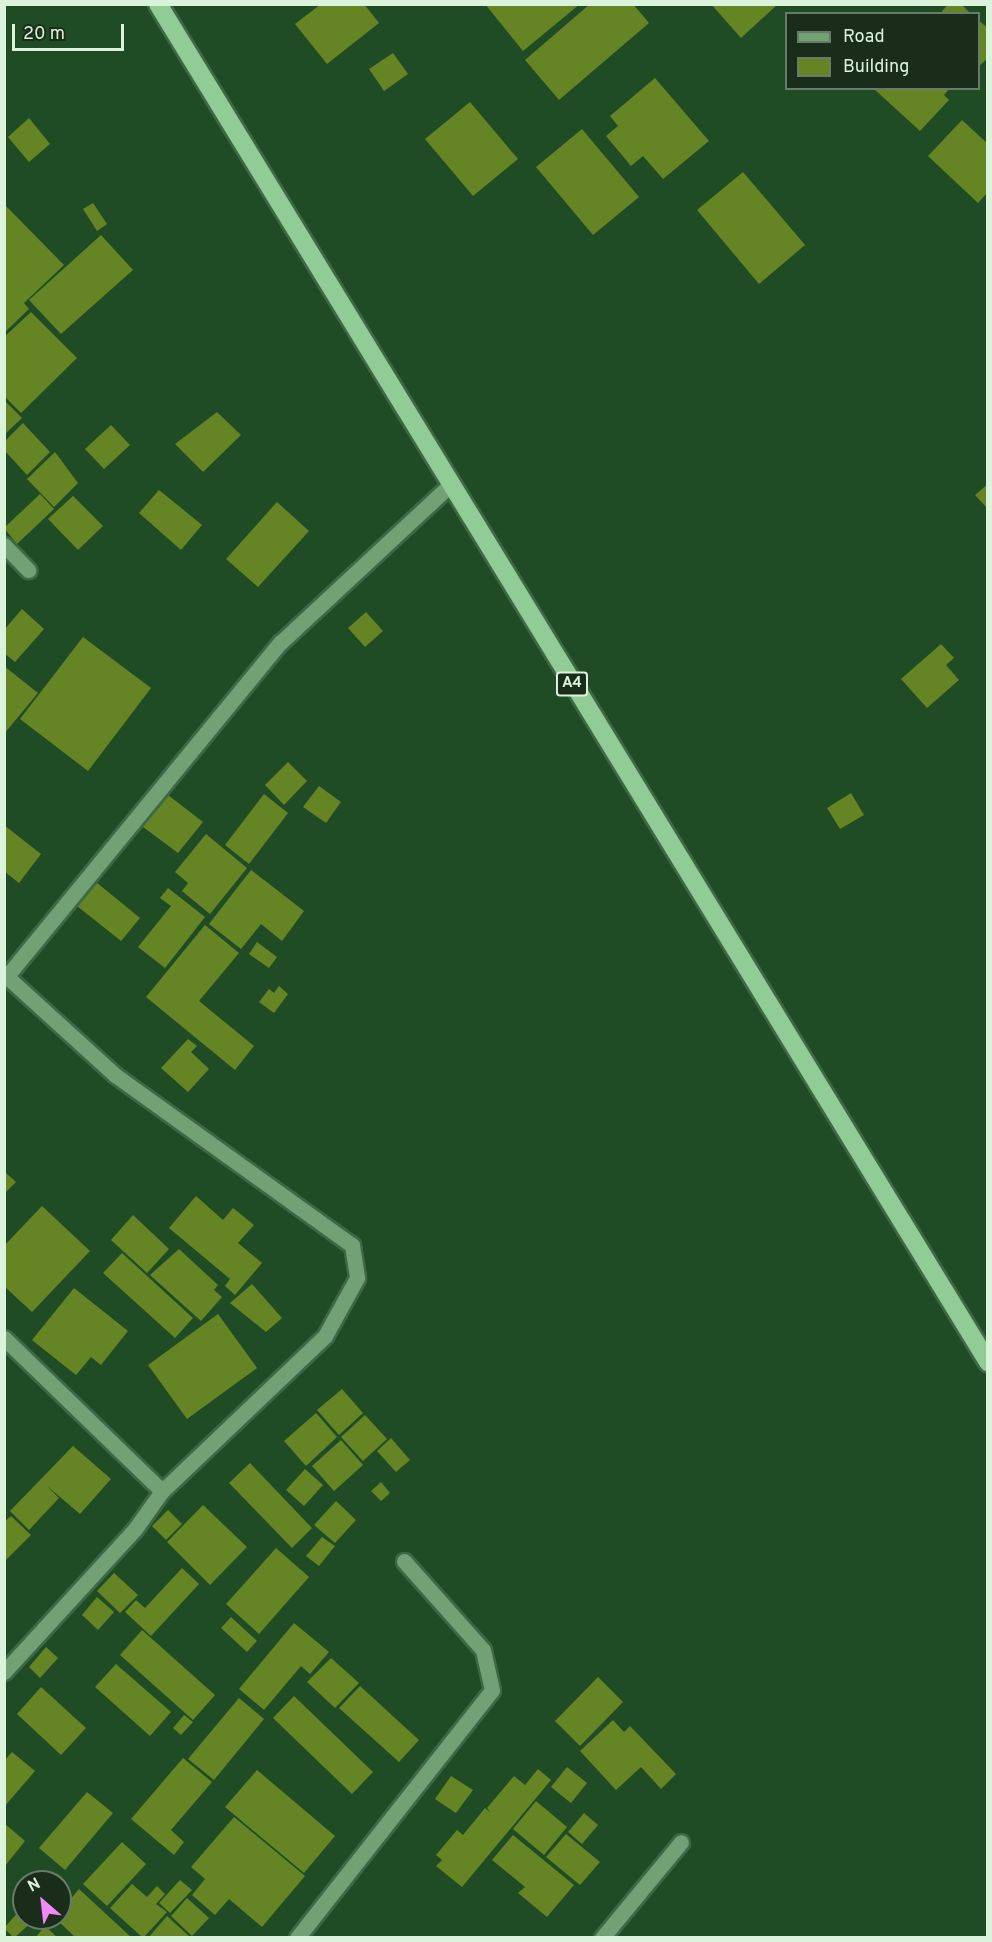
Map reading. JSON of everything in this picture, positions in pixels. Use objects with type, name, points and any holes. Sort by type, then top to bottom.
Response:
[{"type":"highway","name":"A4","points":[[158,4],[449,486],[987,1362]]},
{"type":"street","points":[[4,1672],[135,1529],[162,1491],[325,1336],[357,1278],[352,1245],[115,1075],[6,975],[280,644],[449,486]]},
{"type":"street","points":[[4,545],[28,570]]},
{"type":"street","points":[[4,1338],[162,1491]]},
{"type":"street","points":[[297,1938],[492,1690],[483,1650],[404,1561]]},
{"type":"street","points":[[602,1938],[681,1842]]},
{"type":"building","points":[[321,4],[364,4],[379,23],[327,64],[295,24]]},
{"type":"building","points":[[485,4],[580,4],[523,51]]},
{"type":"building","points":[[590,4],[633,4],[649,23],[559,100],[525,60]]},
{"type":"building","points":[[711,4],[778,4],[741,38]]},
{"type":"building","points":[[948,4],[961,4],[969,12],[942,12]]},
{"type":"building","points":[[980,22],[988,28],[988,58],[980,65]]},
{"type":"building","points":[[393,53],[408,74],[384,91],[369,69]]},
{"type":"building","points":[[655,78],[709,141],[663,179],[643,156],[631,166],[606,136],[618,126],[610,116]]},
{"type":"building","points":[[875,90],[948,90],[944,95],[949,100],[920,131]]},
{"type":"building","points":[[470,102],[518,159],[473,196],[425,139]]},
{"type":"building","points":[[29,118],[50,144],[29,162],[8,137]]},
{"type":"building","points":[[962,120],[988,144],[988,192],[978,203],[928,156]]},
{"type":"building","points":[[582,129],[639,197],[593,235],[536,167]]},
{"type":"building","points":[[743,172],[805,245],[759,284],[697,210]]},
{"type":"building","points":[[93,203],[107,224],[97,231],[83,209]]},
{"type":"building","points":[[4,204],[64,265],[24,303],[29,309],[4,333]]},
{"type":"building","points":[[101,235],[133,270],[61,334],[29,300]]},
{"type":"building","points":[[31,312],[77,358],[21,413],[4,396],[4,337]]},
{"type":"building","points":[[4,400],[22,418],[4,435]]},
{"type":"building","points":[[217,412],[241,435],[203,472],[175,444]]},
{"type":"building","points":[[23,423],[50,452],[27,475],[5,451],[5,441]]},
{"type":"building","points":[[111,425],[130,445],[104,469],[85,449]]},
{"type":"building","points":[[55,452],[78,483],[54,507],[27,479]]},
{"type":"building","points":[[988,484],[988,509],[975,495]]},
{"type":"building","points":[[159,490],[202,525],[181,550],[139,513]]},
{"type":"building","points":[[40,494],[54,509],[17,544],[4,528]]},
{"type":"building","points":[[73,496],[103,526],[78,550],[48,519]]},
{"type":"building","points":[[277,502],[309,531],[258,587],[226,559]]},
{"type":"building","points":[[22,609],[44,629],[15,662],[4,653],[4,630]]},
{"type":"building","points":[[366,612],[383,631],[365,647],[348,628]]},
{"type":"building","points":[[83,637],[151,688],[88,771],[20,719]]},
{"type":"building","points":[[941,644],[954,658],[946,665],[959,680],[927,708],[901,679]]},
{"type":"building","points":[[4,666],[38,693],[4,734]]},
{"type":"building","points":[[288,762],[307,781],[284,805],[265,785]]},
{"type":"building","points":[[319,786],[341,802],[326,823],[303,807]]},
{"type":"building","points":[[164,792],[203,822],[178,853],[139,824]]},
{"type":"building","points":[[851,793],[864,815],[840,829],[827,808]]},
{"type":"building","points":[[264,794],[288,813],[249,864],[225,845]]},
{"type":"building","points":[[4,825],[41,854],[19,883],[4,871]]},
{"type":"building","points":[[206,834],[247,868],[210,914],[182,891],[188,883],[175,872]]},
{"type":"building","points":[[251,870],[304,911],[282,941],[261,924],[241,949],[209,924]]},
{"type":"building","points":[[96,882],[140,918],[121,941],[77,906]]},
{"type":"building","points":[[168,888],[205,917],[165,968],[138,947],[171,906],[160,898]]},
{"type":"building","points":[[205,925],[239,953],[199,1001],[254,1046],[235,1070],[146,997]]},
{"type":"building","points":[[257,942],[277,957],[269,968],[249,954]]},
{"type":"building","points":[[279,986],[288,994],[274,1013],[259,1002],[269,989],[274,993]]},
{"type":"building","points":[[188,1039],[197,1046],[191,1052],[209,1069],[188,1092],[161,1068]]},
{"type":"building","points":[[4,1171],[16,1182],[4,1194]]},
{"type":"building","points":[[196,1196],[223,1220],[233,1208],[254,1225],[238,1243],[262,1263],[235,1295],[225,1286],[230,1279],[169,1228]]},
{"type":"building","points":[[42,1206],[90,1251],[32,1312],[4,1286],[4,1246]]},
{"type":"building","points":[[133,1215],[169,1249],[147,1273],[111,1240]]},
{"type":"building","points":[[179,1249],[218,1285],[214,1290],[222,1297],[201,1321],[150,1275]]},
{"type":"building","points":[[122,1253],[193,1318],[175,1338],[103,1273]]},
{"type":"building","points":[[252,1284],[282,1318],[266,1332],[230,1303]]},
{"type":"building","points":[[74,1288],[128,1331],[101,1365],[91,1357],[76,1375],[32,1340]]},
{"type":"building","points":[[218,1314],[257,1368],[187,1419],[148,1365]]},
{"type":"building","points":[[342,1389],[363,1413],[339,1435],[317,1410]]},
{"type":"building","points":[[316,1413],[337,1437],[306,1466],[284,1441]]},
{"type":"building","points":[[365,1415],[387,1439],[363,1461],[341,1437]]},
{"type":"building","points":[[391,1438],[410,1460],[396,1472],[377,1451]]},
{"type":"building","points":[[341,1440],[363,1465],[334,1491],[312,1466]]},
{"type":"building","points":[[73,1446],[111,1479],[80,1514],[47,1486],[59,1498],[29,1530],[10,1511]]},
{"type":"building","points":[[250,1463],[312,1528],[292,1548],[229,1483]]},
{"type":"building","points":[[305,1469],[323,1485],[304,1506],[286,1490]]},
{"type":"building","points":[[381,1482],[390,1493],[381,1501],[371,1491]]},
{"type":"building","points":[[336,1501],[356,1520],[335,1543],[314,1525]]},
{"type":"building","points":[[203,1505],[247,1547],[210,1585],[167,1542]]},
{"type":"building","points":[[168,1510],[182,1524],[166,1540],[152,1526]]},
{"type":"building","points":[[11,1516],[31,1535],[4,1562],[4,1522]]},
{"type":"building","points":[[322,1537],[335,1546],[319,1566],[306,1556]]},
{"type":"building","points":[[276,1548],[309,1577],[259,1634],[226,1604]]},
{"type":"building","points":[[182,1568],[199,1584],[151,1636],[125,1612],[136,1600],[145,1608]]},
{"type":"building","points":[[114,1573],[138,1595],[120,1613],[97,1591]]},
{"type":"building","points":[[97,1597],[114,1612],[98,1630],[82,1615]]},
{"type":"building","points":[[231,1617],[257,1641],[247,1652],[221,1628]]},
{"type":"building","points":[[294,1623],[329,1652],[310,1674],[301,1666],[264,1710],[239,1689]]},
{"type":"building","points":[[142,1630],[215,1695],[193,1720],[120,1655]]},
{"type":"building","points":[[46,1647],[58,1658],[40,1678],[29,1667]]},
{"type":"building","points":[[331,1658],[359,1683],[335,1708],[307,1682]]},
{"type":"building","points":[[116,1664],[171,1712],[150,1736],[95,1687]]},
{"type":"building","points":[[598,1677],[623,1702],[580,1746],[555,1721]]},
{"type":"building","points":[[360,1686],[419,1740],[399,1762],[339,1708]]},
{"type":"building","points":[[41,1687],[86,1728],[61,1755],[17,1714]]},
{"type":"building","points":[[294,1696],[373,1772],[352,1794],[273,1718]]},
{"type":"building","points":[[239,1698],[264,1719],[214,1780],[188,1759]]},
{"type":"building","points":[[184,1715],[193,1722],[181,1735],[173,1728]]},
{"type":"building","points":[[613,1720],[624,1732],[630,1726],[676,1774],[661,1789],[641,1767],[616,1790],[580,1751]]},
{"type":"building","points":[[12,1752],[35,1771],[4,1807],[4,1761]]},
{"type":"building","points":[[183,1758],[212,1782],[171,1830],[184,1842],[174,1855],[131,1819]]},
{"type":"building","points":[[567,1767],[587,1783],[571,1803],[551,1787]]},
{"type":"building","points":[[538,1769],[551,1780],[462,1887],[436,1866],[442,1860],[436,1855],[457,1830],[463,1835],[485,1808],[491,1813],[487,1808],[514,1776],[525,1785]]},
{"type":"building","points":[[257,1770],[335,1836],[304,1873],[225,1807]]},
{"type":"building","points":[[451,1776],[473,1790],[456,1813],[435,1799]]},
{"type":"building","points":[[87,1792],[113,1813],[65,1870],[39,1848]]},
{"type":"building","points":[[536,1801],[567,1827],[544,1855],[513,1829]]},
{"type":"building","points":[[584,1813],[598,1825],[582,1844],[568,1832]]},
{"type":"building","points":[[234,1817],[305,1876],[262,1927],[229,1899],[215,1915],[192,1895],[205,1879],[191,1867]]},
{"type":"building","points":[[5,1824],[25,1841],[5,1866]]},
{"type":"building","points":[[566,1834],[600,1862],[580,1885],[546,1857]]},
{"type":"building","points":[[513,1835],[574,1885],[547,1917],[518,1893],[525,1887],[492,1860]]},
{"type":"building","points":[[122,1842],[146,1864],[107,1906],[83,1884]]},
{"type":"building","points":[[180,1880],[192,1890],[170,1913],[159,1903]]},
{"type":"building","points":[[132,1884],[147,1897],[157,1886],[165,1894],[156,1904],[167,1912],[143,1938],[110,1908]]},
{"type":"building","points":[[79,1889],[132,1938],[76,1938],[68,1930],[72,1930],[72,1897]]},
{"type":"building","points":[[187,1898],[209,1918],[192,1936],[171,1916]]},
{"type":"building","points":[[167,1916],[191,1938],[148,1938]]},
{"type":"building","points":[[12,1919],[12,1930],[23,1930],[14,1938],[4,1928]]},
{"type":"building","points":[[42,1930],[49,1930],[58,1938],[35,1938]]}]
